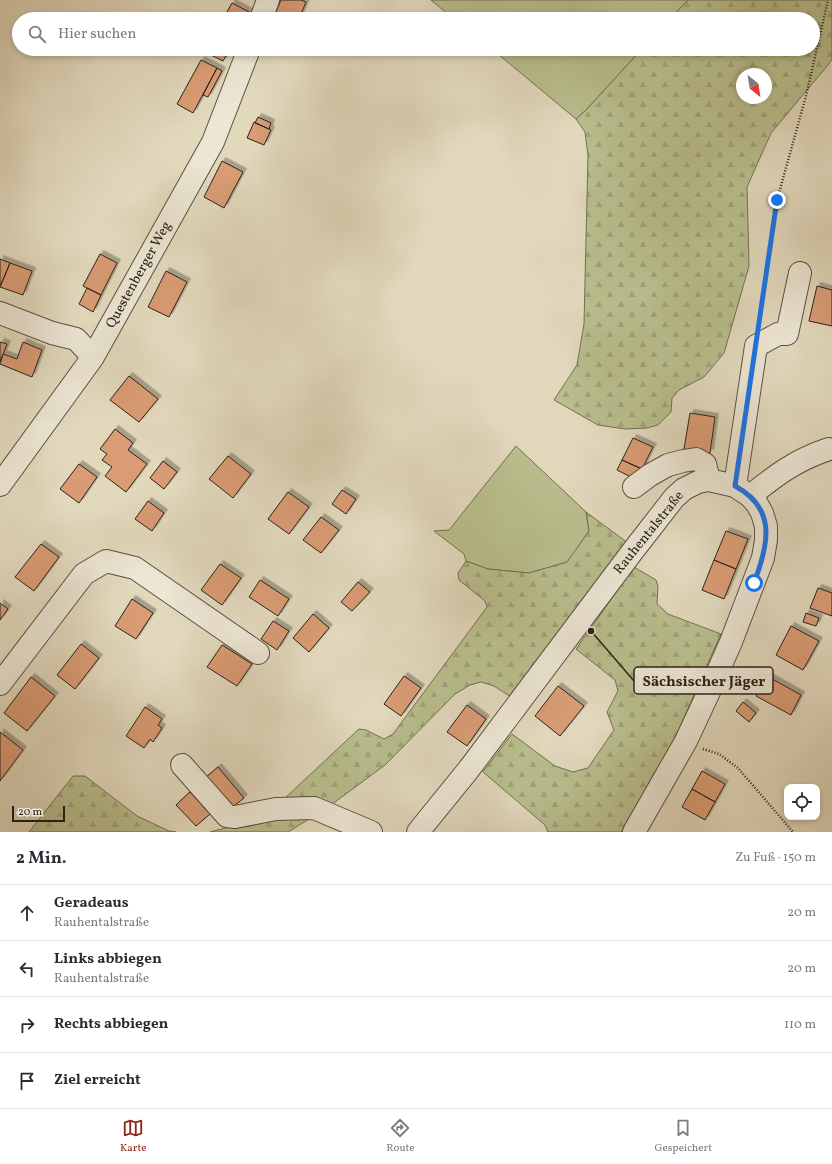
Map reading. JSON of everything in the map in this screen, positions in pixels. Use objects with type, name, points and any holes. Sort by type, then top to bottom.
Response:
[{"type":"street","points":[[264,12],[268,0]]},
{"type":"street","name":"Questenberger Weg","points":[[0,485],[93,357],[214,142],[246,56]]},
{"type":"street","points":[[743,491],[756,346],[778,334],[787,334],[800,273]]},
{"type":"street","points":[[0,313],[76,339],[93,357]]},
{"type":"street","points":[[743,491],[812,455],[829,450]]},
{"type":"street","points":[[634,487],[650,475],[668,465],[696,459],[705,464],[709,480],[743,491],[757,504],[762,513],[766,526],[766,540],[763,558],[731,642],[686,741],[634,832]]},
{"type":"street","name":"Rauhentalstraße","points":[[418,832],[478,757],[674,498],[684,489],[698,482],[709,480]]},
{"type":"street","points":[[0,684],[84,574],[106,561],[135,568],[258,653]]},
{"type":"street","points":[[182,766],[227,816],[235,817],[276,809],[314,808],[371,832]]},
{"type":"path","points":[[820,35],[828,0]]},
{"type":"path","points":[[756,346],[777,200],[806,96],[815,56]]},
{"type":"path","points":[[686,741],[719,754],[738,768],[793,832]]},
{"type":"green space","points":[[431,0],[688,0],[677,12],[446,12]]},
{"type":"green space","points":[[688,0],[832,0],[832,59],[771,133],[747,187],[749,266],[724,353],[704,377],[679,390],[672,398],[671,412],[658,425],[647,428],[625,429],[598,425],[554,400],[577,365],[584,324],[588,155],[585,132],[576,119],[636,56],[820,56],[820,12],[677,12]]},
{"type":"green space","points":[[500,56],[636,56],[576,119]]},
{"type":"green space","points":[[516,446],[586,512],[589,531],[568,562],[529,573],[488,569],[466,561],[464,554],[434,531],[449,530]]},
{"type":"green space","points":[[586,512],[628,543],[511,697],[494,686],[481,682],[470,685],[455,694],[385,765],[327,808],[288,832],[210,832],[237,825],[284,799],[359,729],[366,730],[384,739],[393,734],[487,607],[485,601],[459,580],[458,573],[466,561],[488,569],[529,573],[567,562],[589,531]]},
{"type":"green space","points":[[634,567],[656,580],[658,586],[657,604],[668,614],[721,634],[675,738],[621,832],[548,832],[545,825],[483,772],[512,734],[555,766],[573,772],[588,768],[614,730],[607,712],[618,691],[615,680],[576,649]]},
{"type":"green space","points":[[73,776],[85,776],[137,816],[169,831],[176,832],[29,832]]},
{"type":"building","points":[[281,0],[301,0],[306,2],[302,12],[276,12]]},
{"type":"building","points":[[232,3],[249,12],[227,12]]},
{"type":"building","points":[[213,56],[226,56],[223,61]]},
{"type":"building","points":[[201,60],[217,68],[193,113],[177,104]]},
{"type":"building","points":[[217,68],[222,71],[208,97],[203,95]]},
{"type":"building","points":[[258,117],[271,123],[269,129],[255,123]]},
{"type":"building","points":[[254,122],[271,130],[264,145],[247,138]]},
{"type":"building","points":[[222,161],[243,172],[224,208],[204,197]]},
{"type":"building","points":[[100,254],[117,263],[101,295],[83,286]]},
{"type":"building","points":[[0,259],[10,263],[0,287]]},
{"type":"building","points":[[10,263],[32,271],[23,295],[0,287]]},
{"type":"building","points":[[166,271],[187,282],[169,317],[148,307]]},
{"type":"building","points":[[817,286],[832,290],[832,326],[809,321]]},
{"type":"building","points":[[87,288],[101,295],[93,312],[79,304]]},
{"type":"building","points":[[0,342],[7,344],[0,362]]},
{"type":"building","points":[[23,342],[42,350],[32,377],[0,364],[3,354],[17,359]]},
{"type":"building","points":[[129,376],[158,399],[139,422],[110,400]]},
{"type":"building","points":[[690,413],[715,417],[710,453],[684,449]]},
{"type":"building","points":[[115,429],[133,443],[128,450],[147,464],[126,492],[105,476],[112,467],[102,460],[107,454],[100,449]]},
{"type":"building","points":[[633,438],[653,447],[642,469],[622,460]]},
{"type":"building","points":[[228,456],[251,474],[233,498],[209,479]]},
{"type":"building","points":[[622,460],[642,469],[637,480],[617,470]]},
{"type":"building","points":[[163,461],[177,472],[164,489],[150,478]]},
{"type":"building","points":[[79,464],[97,477],[79,503],[60,489]]},
{"type":"building","points":[[342,490],[356,499],[346,514],[332,504]]},
{"type":"building","points":[[288,492],[309,507],[289,534],[268,519]]},
{"type":"building","points":[[148,501],[164,513],[152,531],[135,519]]},
{"type":"building","points":[[321,517],[339,530],[321,553],[303,540]]},
{"type":"building","points":[[726,531],[748,539],[736,569],[714,560]]},
{"type":"building","points":[[41,544],[59,557],[34,591],[15,577]]},
{"type":"building","points":[[714,560],[736,569],[724,599],[702,590]]},
{"type":"building","points":[[220,564],[241,578],[222,605],[201,590]]},
{"type":"building","points":[[260,580],[289,599],[278,616],[249,597]]},
{"type":"building","points":[[358,582],[370,592],[352,611],[341,602]]},
{"type":"building","points":[[818,588],[832,593],[832,616],[810,608]]},
{"type":"building","points":[[132,599],[153,613],[136,639],[115,626]]},
{"type":"building","points":[[0,603],[8,609],[0,620]]},
{"type":"building","points":[[806,613],[819,618],[816,626],[803,622]]},
{"type":"building","points":[[313,614],[329,628],[309,652],[293,638]]},
{"type":"building","points":[[273,621],[289,631],[277,650],[261,639]]},
{"type":"building","points":[[791,626],[819,641],[803,670],[776,655]]},
{"type":"building","points":[[81,644],[99,658],[75,689],[57,675]]},
{"type":"building","points":[[222,645],[252,664],[237,686],[207,667]]},
{"type":"building","points":[[404,676],[421,688],[401,716],[384,704]]},
{"type":"building","points":[[767,676],[801,695],[791,715],[756,696]]},
{"type":"building","points":[[31,677],[55,696],[27,731],[4,713]]},
{"type":"building","points":[[558,686],[584,706],[560,736],[535,716]]},
{"type":"building","points":[[743,702],[756,713],[749,722],[736,711]]},
{"type":"building","points":[[467,705],[486,719],[467,746],[447,732]]},
{"type":"building","points":[[145,707],[162,719],[158,725],[162,728],[153,742],[150,739],[144,748],[126,736]]},
{"type":"building","points":[[0,732],[23,750],[0,781]]},
{"type":"building","points":[[218,767],[244,798],[229,810],[203,780]]},
{"type":"building","points":[[702,771],[725,784],[715,802],[692,789]]},
{"type":"building","points":[[692,789],[715,802],[705,820],[682,807]]},
{"type":"building","points":[[190,792],[210,814],[196,826],[176,805]]},
{"type":"place","name":"Sächsischer Jäger","points":[[591,631]]},
{"type":"route","points":[[754,583],[763,558],[766,540],[766,526],[762,513],[757,504],[743,490],[735,486],[777,200]]}]
